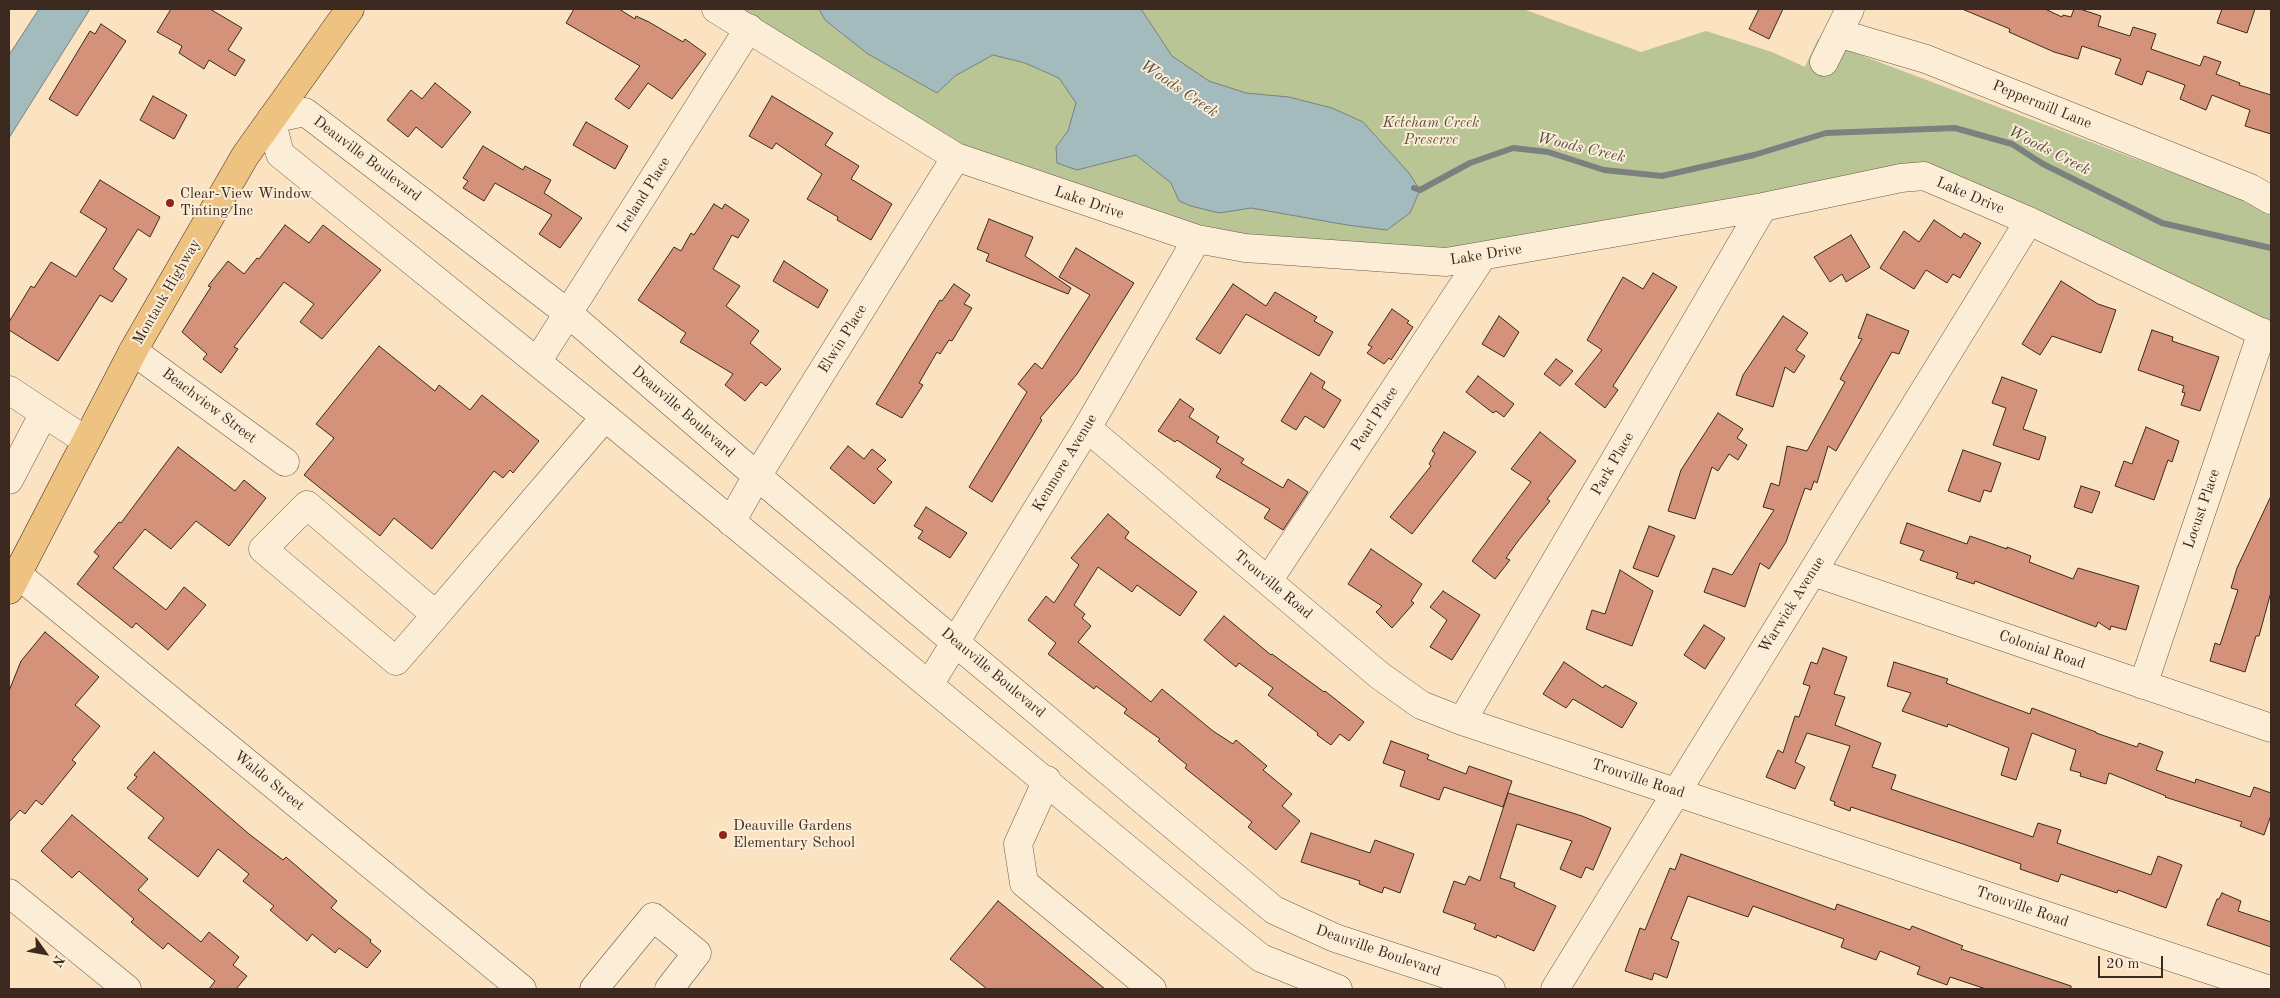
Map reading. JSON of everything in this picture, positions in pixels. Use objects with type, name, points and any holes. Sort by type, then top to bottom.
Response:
[{"type":"main road","name":"Montauk Highway","points":[[13,581],[133,351],[245,156],[350,9]]},
{"type":"street","name":"Lake Drive","points":[[716,9],[956,157],[1197,240],[1245,248],[1446,262],[1763,206],[1902,178],[1924,176],[2028,221],[2266,334]]},
{"type":"street","points":[[1824,62],[1850,9]]},
{"type":"street","name":"Ireland Place","points":[[537,362],[749,28]]},
{"type":"street","name":"Peppermill Lane","points":[[1838,34],[1926,59],[2250,188],[2271,200]]},
{"type":"street","name":"Deauville Boulevard","points":[[271,119],[305,112],[569,314],[757,476],[1274,910],[1335,938],[1492,989]]},
{"type":"street","points":[[271,119],[280,154],[605,417],[1261,958],[1338,989]]},
{"type":"street","name":"Elwin Place","points":[[732,522],[757,476],[956,157]]},
{"type":"street","name":"Park Place","points":[[1462,721],[1763,206]]},
{"type":"street","name":"Warwick Avenue","points":[[1555,989],[2028,221]]},
{"type":"street","name":"Kenmore Avenue","points":[[928,684],[956,642],[1087,428],[1197,240]]},
{"type":"street","name":"Pearl Place","points":[[1268,581],[1482,257]]},
{"type":"street","name":"Locust Place","points":[[2143,685],[2266,334]]},
{"type":"street","name":"Beachview Street","points":[[133,351],[285,462]]},
{"type":"street","points":[[9,390],[85,440]]},
{"type":"street","points":[[9,480],[44,413]]},
{"type":"street","points":[[436,615],[307,505],[263,549],[396,661],[436,615],[605,417]]},
{"type":"street","name":"Trouville Road","points":[[1087,428],[1400,692],[1421,705],[1462,721],[2267,989]]},
{"type":"street","name":"Colonial Road","points":[[1813,572],[2271,728]]},
{"type":"street","name":"Waldo Street","points":[[13,581],[522,989]]},
{"type":"street","points":[[1047,780],[1018,844],[1024,883],[1152,989]]},
{"type":"street","points":[[9,893],[127,989]]},
{"type":"street","points":[[594,989],[653,917],[697,953],[669,989]]},
{"type":"green space","name":"Ketcham Creek Preserve","points":[[730,9],[1523,9],[1641,52],[1706,31],[1772,52],[1805,67],[1818,39],[2271,210],[2271,329],[1921,167],[1438,256],[1305,245],[1176,223],[955,149]]},
{"type":"water","points":[[39,9],[90,9],[9,138],[9,55]]},
{"type":"water","points":[[819,9],[1141,9],[1172,56],[1209,81],[1246,93],[1289,97],[1332,108],[1363,122],[1409,173],[1420,190],[1410,213],[1387,230],[1251,208],[1219,213],[1191,206],[1179,201],[1171,183],[1136,155],[1077,170],[1057,163],[1056,147],[1068,131],[1076,103],[1059,78],[1025,63],[993,55],[955,76],[937,93],[868,54],[825,20]]},
{"type":"building","points":[[171,9],[210,9],[242,28],[228,50],[245,60],[235,76],[209,60],[204,69],[179,53],[182,46],[157,32]]},
{"type":"building","points":[[574,9],[619,9],[635,19],[636,16],[649,22],[683,42],[685,39],[706,54],[672,99],[648,83],[629,109],[615,99],[640,66],[566,23]]},
{"type":"building","points":[[1759,9],[1783,9],[1769,39],[1749,29]]},
{"type":"building","points":[[1962,9],[2045,9],[2062,17],[2063,15],[2071,17],[2074,9],[2080,9],[2101,16],[2098,26],[2130,36],[2133,27],[2156,34],[2151,49],[2200,66],[2204,56],[2221,62],[2216,74],[2240,83],[2239,85],[2271,95],[2271,134],[2245,126],[2250,110],[2212,95],[2206,110],[2180,99],[2185,85],[2147,71],[2142,85],[2115,74],[2121,59],[2082,46],[2078,59],[2054,52],[2009,32],[2010,29]]},
{"type":"building","points":[[2222,9],[2255,9],[2247,33],[2217,23]]},
{"type":"building","points":[[101,24],[126,41],[77,116],[49,99],[90,31],[95,34]]},
{"type":"building","points":[[435,83],[471,112],[442,148],[416,127],[408,137],[387,120],[411,90],[422,99]]},
{"type":"building","points":[[153,96],[187,115],[174,139],[140,120]]},
{"type":"building","points":[[772,96],[833,133],[825,145],[859,166],[851,179],[892,204],[871,240],[837,220],[838,217],[807,199],[822,174],[776,143],[772,149],[749,136]]},
{"type":"building","points":[[586,122],[628,146],[615,169],[573,145]]},
{"type":"building","points":[[483,146],[523,170],[525,166],[551,180],[544,193],[582,218],[560,248],[539,234],[552,215],[495,183],[484,201],[463,188],[468,181],[463,178]]},
{"type":"building","points":[[100,180],[160,217],[150,237],[138,229],[113,269],[127,279],[112,302],[100,295],[58,361],[9,330],[9,322],[31,286],[34,288],[51,262],[76,277],[107,229],[80,212]]},
{"type":"building","points":[[714,204],[722,209],[725,204],[749,220],[738,238],[732,235],[713,269],[740,286],[726,306],[759,331],[750,343],[781,369],[766,386],[761,382],[745,401],[725,385],[733,374],[680,342],[686,333],[638,300],[674,247],[681,251],[691,233],[694,235]]},
{"type":"building","points":[[989,219],[1033,237],[1025,256],[1071,288],[1068,294],[986,261],[989,254],[977,249]]},
{"type":"building","points":[[1934,220],[1961,238],[1964,233],[1981,243],[1960,278],[1953,274],[1947,283],[1926,270],[1914,289],[1880,268],[1904,231],[1919,242]]},
{"type":"building","points":[[285,225],[309,243],[323,225],[381,270],[322,339],[300,322],[314,304],[284,282],[234,347],[238,349],[221,373],[203,359],[207,354],[182,332],[211,287],[208,286],[228,261],[244,274],[257,258],[259,259]]},
{"type":"building","points":[[1851,235],[1870,267],[1846,282],[1842,274],[1830,282],[1814,257]]},
{"type":"building","points":[[1076,248],[1134,283],[1077,374],[1040,418],[1042,420],[992,502],[969,487],[1027,392],[1018,384],[1035,363],[1042,369],[1090,295],[1059,277]]},
{"type":"building","points":[[784,261],[828,290],[818,308],[773,281]]},
{"type":"building","points":[[1653,273],[1677,287],[1613,386],[1618,390],[1605,408],[1575,384],[1602,350],[1587,340],[1623,277],[1643,289]]},
{"type":"building","points":[[2061,281],[2098,304],[2116,310],[2101,353],[2052,336],[2040,355],[2022,344]]},
{"type":"building","points":[[954,284],[970,295],[964,304],[972,308],[952,341],[949,340],[940,354],[937,352],[919,383],[923,385],[902,418],[876,404],[940,300],[942,301]]},
{"type":"building","points":[[1233,284],[1266,306],[1275,292],[1317,317],[1314,321],[1333,332],[1319,356],[1246,314],[1220,354],[1196,339]]},
{"type":"building","points":[[1392,309],[1409,321],[1407,323],[1413,327],[1391,360],[1389,358],[1384,364],[1367,353],[1372,347],[1368,345]]},
{"type":"building","points":[[1867,314],[1909,331],[1899,354],[1892,352],[1836,451],[1828,446],[1817,483],[1814,481],[1811,490],[1805,488],[1786,542],[1769,569],[1760,563],[1745,607],[1704,592],[1713,568],[1732,575],[1774,510],[1763,507],[1771,483],[1779,486],[1787,446],[1807,451],[1845,382],[1840,379],[1862,339],[1858,338]]},
{"type":"building","points":[[1499,316],[1519,332],[1504,357],[1482,344]]},
{"type":"building","points":[[1783,316],[1808,333],[1796,350],[1805,356],[1794,373],[1785,367],[1773,407],[1736,395],[1743,375]]},
{"type":"building","points":[[2152,330],[2173,337],[2172,341],[2219,357],[2200,411],[2181,405],[2185,393],[2182,392],[2184,386],[2138,370]]},
{"type":"building","points":[[379,346],[435,391],[439,385],[470,410],[482,395],[539,441],[513,473],[510,470],[503,478],[494,471],[432,549],[394,518],[380,536],[304,475],[334,438],[316,424]]},
{"type":"building","points":[[1556,359],[1573,371],[1560,386],[1544,374]]},
{"type":"building","points":[[1311,373],[1325,382],[1322,388],[1341,400],[1324,428],[1305,416],[1296,430],[1281,421]]},
{"type":"building","points":[[1478,376],[1514,404],[1504,417],[1496,411],[1493,413],[1466,392]]},
{"type":"building","points":[[2002,377],[2037,390],[2023,429],[2046,437],[2039,460],[1993,445],[2006,408],[1992,403]]},
{"type":"building","points":[[1180,399],[1194,409],[1189,417],[1219,437],[1216,442],[1244,459],[1241,463],[1283,488],[1288,479],[1308,492],[1283,530],[1264,518],[1270,509],[1216,477],[1221,469],[1177,440],[1175,442],[1158,431]]},
{"type":"building","points":[[1718,413],[1743,429],[1737,438],[1747,445],[1738,460],[1729,454],[1718,471],[1712,467],[1695,519],[1668,511],[1681,470]]},
{"type":"building","points":[[2146,427],[2179,441],[2172,462],[2168,460],[2154,500],[2115,486],[2124,461],[2132,464]]},
{"type":"building","points":[[1444,432],[1476,452],[1412,534],[1390,517],[1431,466],[1429,464],[1435,453],[1432,451]]},
{"type":"building","points":[[1540,432],[1576,461],[1547,499],[1550,501],[1506,558],[1510,560],[1495,579],[1472,561],[1531,482],[1511,469]]},
{"type":"building","points":[[848,446],[864,459],[872,449],[886,460],[877,469],[892,482],[874,504],[830,468]]},
{"type":"building","points":[[178,447],[235,491],[244,480],[266,498],[229,546],[196,521],[171,549],[145,529],[113,568],[166,610],[184,587],[206,605],[168,650],[136,623],[132,628],[77,584],[99,556],[94,552],[119,522],[121,523]]},
{"type":"building","points":[[1963,450],[2001,463],[1991,492],[1984,490],[1980,502],[1948,491]]},
{"type":"building","points":[[2081,486],[2100,492],[2092,513],[2074,507]]},
{"type":"building","points":[[2271,496],[2271,592],[2259,636],[2256,636],[2245,672],[2210,661],[2215,643],[2220,645],[2238,590],[2231,588],[2237,568]]},
{"type":"building","points":[[926,507],[967,533],[950,558],[918,538],[923,531],[914,526]]},
{"type":"building","points":[[1108,514],[1129,532],[1125,538],[1197,592],[1180,616],[1137,585],[1132,592],[1098,567],[1074,605],[1085,614],[1082,618],[1091,626],[1078,642],[1151,702],[1162,689],[1213,731],[1233,744],[1236,740],[1267,766],[1263,770],[1292,794],[1282,806],[1300,821],[1276,850],[1248,827],[1252,822],[1185,768],[1187,765],[1158,741],[1160,739],[1124,713],[1127,709],[1096,686],[1094,689],[1048,654],[1056,643],[1028,620],[1046,596],[1054,603],[1079,565],[1071,558]]},
{"type":"building","points":[[1907,523],[1967,544],[1970,536],[2007,549],[2007,547],[2031,556],[2029,562],[2073,579],[2078,568],[2139,586],[2126,630],[2111,626],[2110,630],[2098,622],[2096,627],[1975,581],[1974,584],[1956,578],[1958,573],[1920,560],[1924,551],[1900,543]]},
{"type":"building","points":[[1649,526],[1675,536],[1658,577],[1633,568]]},
{"type":"building","points":[[1371,549],[1422,584],[1411,601],[1414,603],[1392,628],[1376,612],[1382,606],[1348,584]]},
{"type":"building","points":[[1620,570],[1653,591],[1632,646],[1586,629],[1592,610],[1605,614]]},
{"type":"building","points":[[1443,591],[1480,615],[1452,660],[1430,647],[1447,620],[1430,607]]},
{"type":"building","points":[[1224,616],[1271,655],[1325,691],[1364,722],[1349,741],[1340,734],[1331,745],[1268,695],[1273,688],[1239,663],[1236,667],[1204,640]]},
{"type":"building","points":[[1704,625],[1725,638],[1705,669],[1684,655]]},
{"type":"building","points":[[45,632],[99,677],[75,705],[100,726],[72,760],[76,763],[42,805],[36,800],[25,814],[20,810],[9,822],[9,691],[21,661]]},
{"type":"building","points":[[1823,648],[1847,657],[1834,694],[1845,697],[1835,725],[1881,743],[1872,767],[1896,775],[1891,789],[2033,837],[2038,823],[2061,830],[2057,843],[2151,875],[2158,856],[2182,865],[2166,908],[2118,890],[2117,893],[2061,874],[2058,882],[2020,869],[2021,864],[1960,843],[1851,807],[1850,811],[1834,805],[1835,802],[1830,800],[1850,746],[1807,733],[1795,762],[1805,767],[1795,789],[1766,777],[1778,750],[1783,753],[1795,716],[1799,717],[1810,686],[1803,684],[1811,662],[1817,664]]},
{"type":"building","points":[[1564,662],[1603,688],[1605,685],[1637,703],[1622,728],[1573,699],[1566,708],[1543,694]]},
{"type":"building","points":[[1894,662],[1948,679],[1946,683],[2030,714],[2032,708],[2137,747],[2139,743],[2163,752],[2156,770],[2195,783],[2196,779],[2250,797],[2254,787],[2271,793],[2271,815],[2264,835],[2240,826],[2242,822],[2165,797],[2109,773],[2106,784],[2080,776],[2081,773],[2070,770],[2076,750],[2032,733],[2016,780],[2001,775],[2009,748],[1948,724],[1947,727],[1902,711],[1911,693],[1887,686]]},
{"type":"building","points":[[1391,741],[1429,755],[1427,759],[1466,774],[1469,766],[1512,781],[1503,807],[1444,787],[1439,800],[1400,786],[1405,771],[1383,763]]},
{"type":"building","points":[[154,752],[249,834],[283,860],[286,857],[337,901],[331,908],[371,940],[370,942],[381,951],[367,968],[339,948],[335,953],[312,934],[307,941],[270,910],[274,906],[243,881],[249,874],[218,849],[198,877],[148,838],[164,818],[127,788],[137,777],[134,775]]},
{"type":"building","points":[[1508,793],[1582,816],[1611,828],[1593,870],[1586,867],[1581,878],[1560,869],[1572,841],[1517,824],[1500,878],[1515,883],[1514,887],[1556,906],[1534,951],[1497,935],[1496,938],[1474,929],[1476,924],[1443,912],[1454,881],[1465,885],[1469,876],[1480,881]]},
{"type":"building","points":[[72,815],[148,879],[138,890],[201,942],[209,932],[239,957],[233,965],[247,976],[236,989],[209,989],[215,981],[168,943],[163,949],[131,922],[134,919],[79,871],[72,878],[41,851]]},
{"type":"building","points":[[1311,833],[1370,853],[1375,840],[1414,854],[1400,893],[1384,887],[1382,893],[1359,884],[1360,881],[1301,862]]},
{"type":"building","points":[[1681,854],[1835,910],[1837,904],[1910,930],[1912,926],[1963,946],[1961,949],[2071,986],[2071,989],[1986,989],[1950,977],[1947,985],[1917,974],[1920,967],[1880,951],[1876,960],[1841,947],[1844,939],[1753,906],[1748,917],[1688,896],[1671,939],[1679,942],[1667,978],[1654,973],[1652,980],[1625,971],[1640,928],[1645,930],[1670,868],[1675,870]]},
{"type":"building","points":[[2222,893],[2241,901],[2238,911],[2271,922],[2271,947],[2207,925],[2217,899],[2219,899]]},
{"type":"building","points":[[998,901],[1105,989],[987,989],[950,959]]},
{"type":"waterway","name":"Woods Creek","points":[[1414,188],[1420,190],[1470,163],[1513,148],[1548,152],[1604,170],[1662,176],[1754,155],[1826,133],[1955,128],[2012,144],[2043,164],[2162,223],[2271,248]]},
{"type":"place","name":"Clear-View Window Tinting Inc","points":[[170,203]]},
{"type":"place","name":"Deauville Gardens Elementary School","points":[[723,835]]}]
